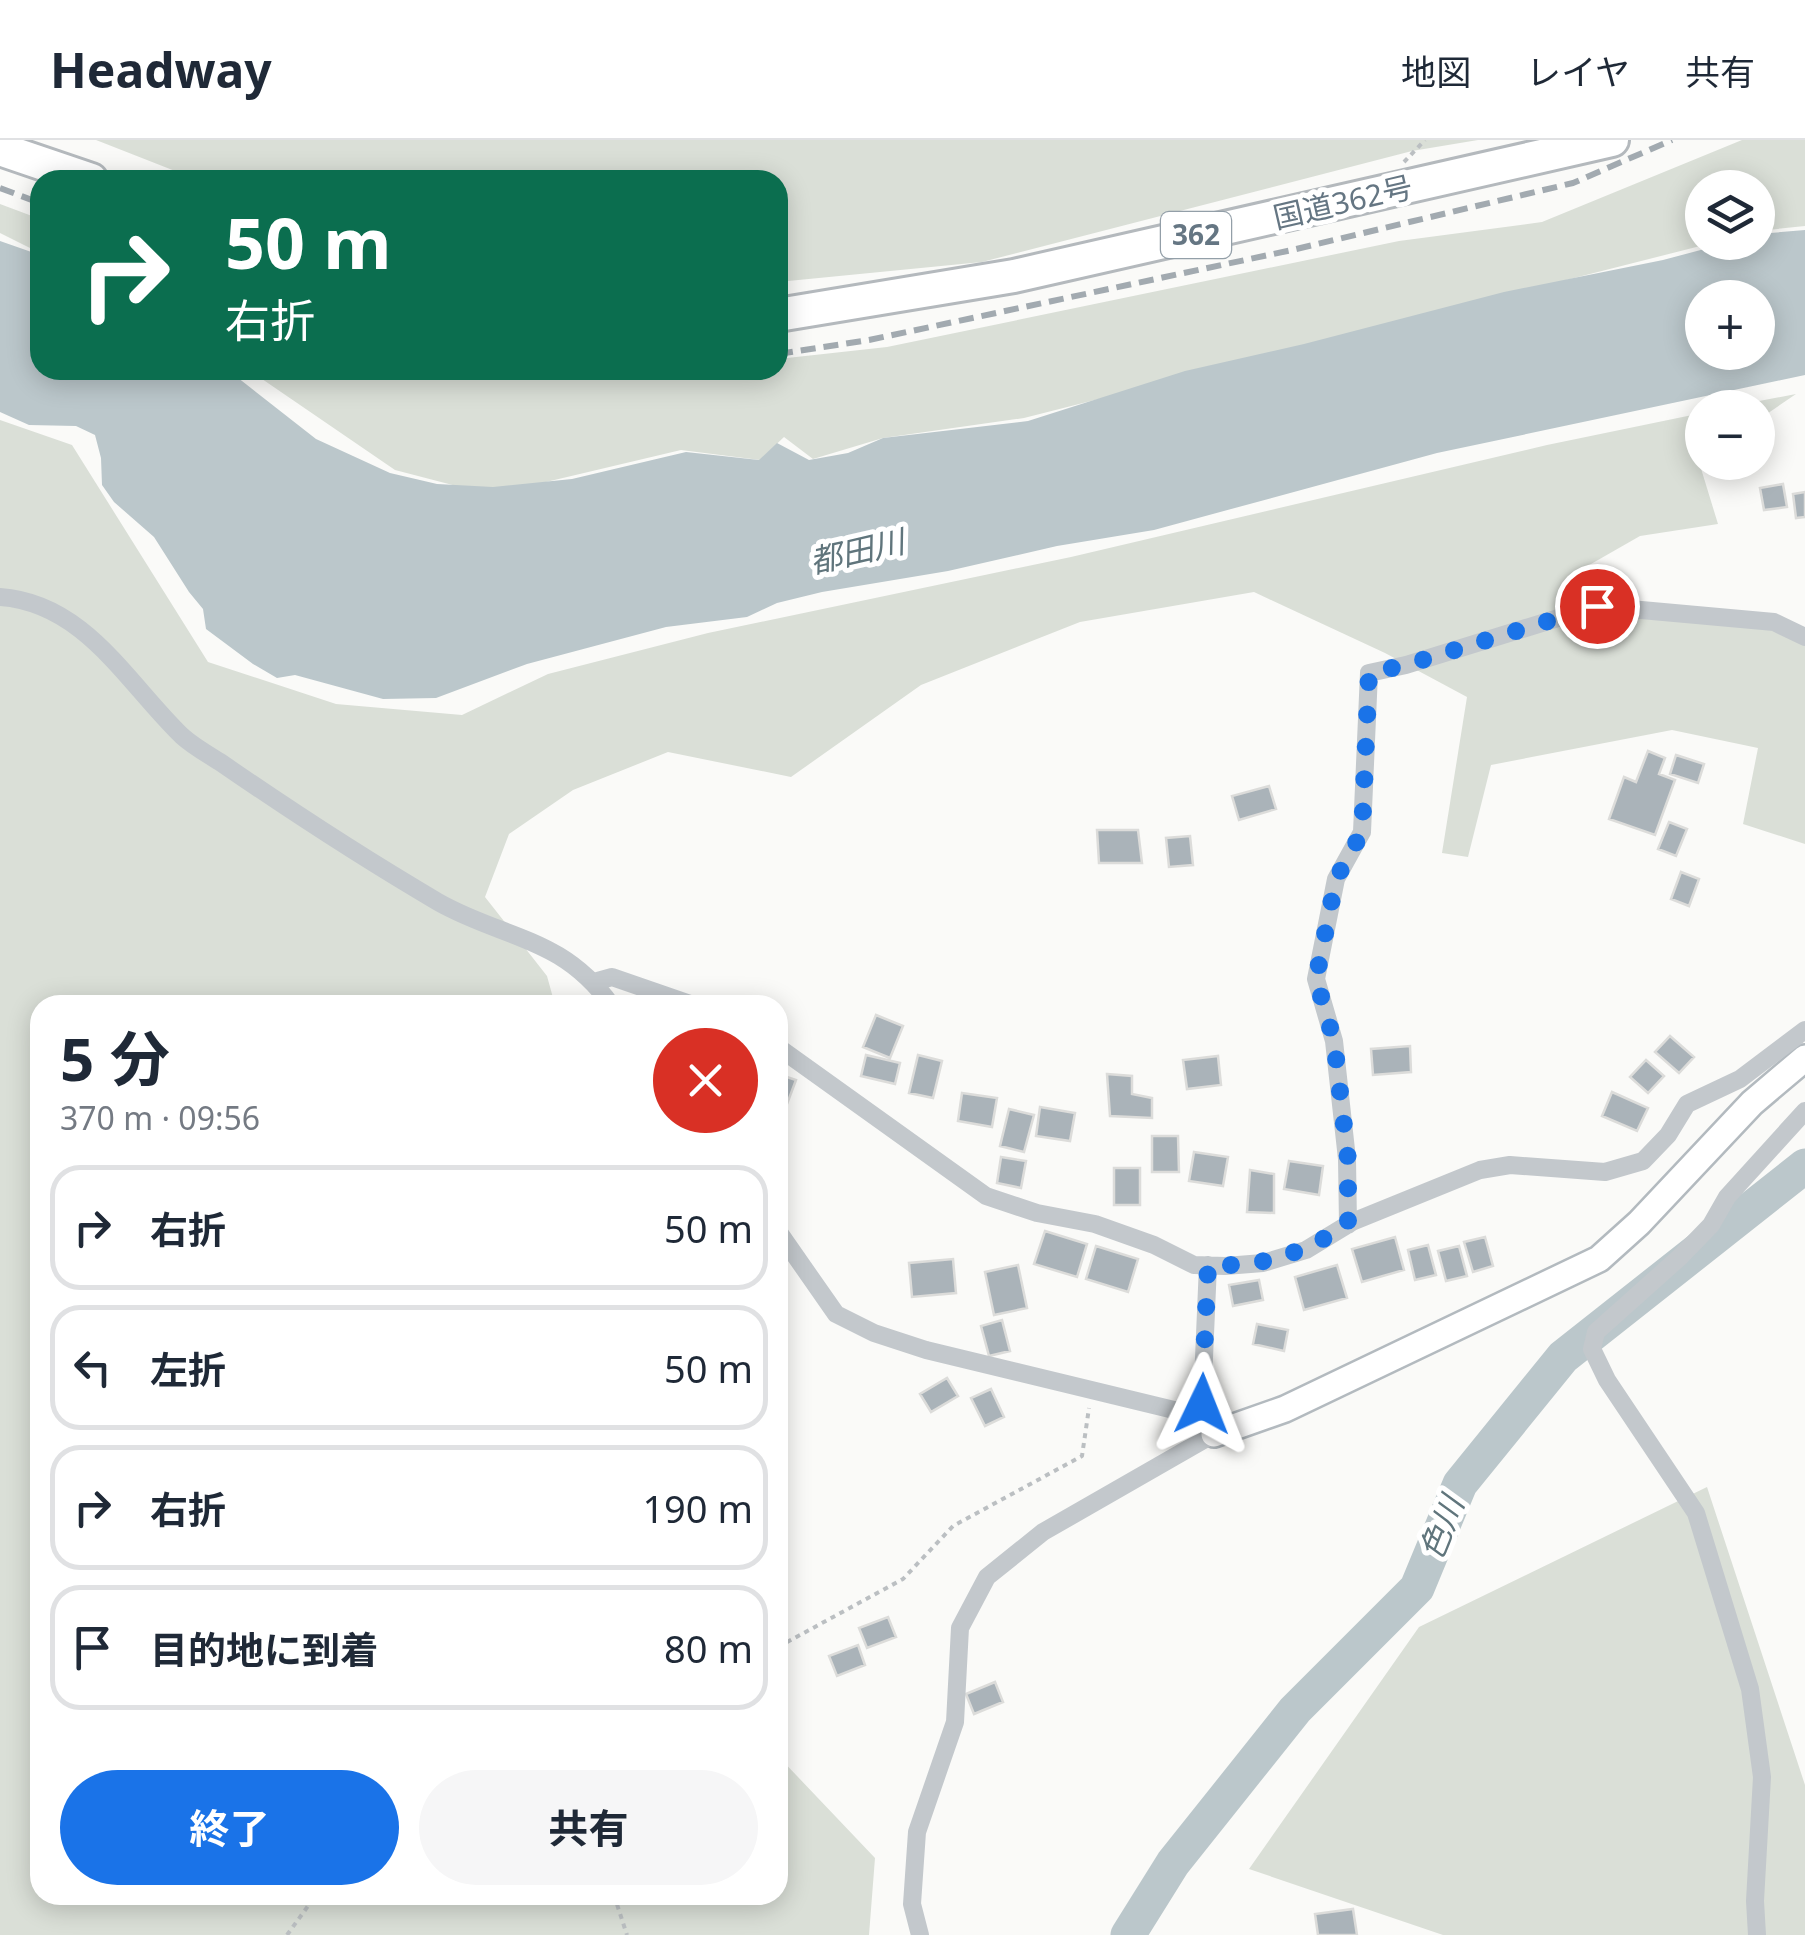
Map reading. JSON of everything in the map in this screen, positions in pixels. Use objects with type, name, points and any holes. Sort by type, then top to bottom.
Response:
[{"type":"highway","name":"国道362号","points":[[788,313],[1014,276],[1612,140]]},
{"type":"highway","points":[[0,150],[61,170]]},
{"type":"street","points":[[0,598],[22,599],[79,626],[184,738],[293,812],[442,904],[544,946],[594,982],[604,995]]},
{"type":"street","points":[[1348,1225],[1348,1159],[1334,1041],[1316,979],[1336,879],[1362,832],[1369,673],[1597,606],[1774,622],[1805,637]]},
{"type":"street","points":[[594,982],[612,977],[664,995]]},
{"type":"street","points":[[788,1054],[986,1196],[1036,1213],[1095,1224],[1154,1244],[1194,1265],[1208,1265],[1263,1263],[1306,1250],[1348,1225],[1480,1170],[1510,1164],[1604,1172],[1643,1161],[1668,1135],[1687,1104],[1740,1079],[1805,1030]]},
{"type":"street","points":[[920,1935],[912,1904],[918,1832],[955,1722],[960,1628],[986,1578],[1043,1532],[1210,1426],[1285,1409],[1599,1259],[1639,1223],[1752,1103],[1805,1058]]},
{"type":"street","points":[[1757,1935],[1755,1901],[1762,1776],[1750,1689],[1696,1514],[1607,1380],[1592,1349],[1596,1332],[1711,1225],[1727,1197],[1805,1111]]},
{"type":"street","points":[[788,1245],[836,1314],[874,1333],[926,1350],[1092,1390],[1210,1426]]},
{"type":"street","points":[[1208,1265],[1202,1404],[1210,1426]]},
{"type":"path","points":[[788,1641],[902,1578],[953,1526],[1082,1456],[1092,1390]]},
{"type":"path","points":[[287,1935],[309,1905]]},
{"type":"path","points":[[617,1905],[627,1935]]},
{"type":"shaded area","points":[[96,140],[1478,140],[1412,151],[982,262],[788,281],[788,170],[172,170]]},
{"type":"shaded area","points":[[1742,140],[1805,140],[1805,226],[1775,229],[1775,170],[1685,170],[1685,250],[1024,418],[883,438],[813,459],[784,437],[760,460],[681,450],[491,495],[395,470],[264,380],[788,380],[788,358],[887,347],[1399,241],[1542,222]]},
{"type":"shaded area","points":[[0,204],[30,215],[30,248],[0,233]]},
{"type":"shaded area","points":[[1796,394],[1775,408],[1775,398]]},
{"type":"shaded area","points":[[1685,417],[1685,480],[1705,480],[1718,524],[1640,536],[1584,568],[1608,607],[1782,626],[1805,637],[1805,844],[1743,824],[1758,748],[1672,730],[1491,765],[1468,857],[1442,853],[1467,697],[1385,653],[1254,592],[1080,622],[921,685],[791,777],[668,752],[573,790],[509,834],[485,897],[547,976],[552,995],[30,995],[30,1905],[788,1905],[788,1767],[875,1858],[869,1935],[0,1935],[0,420],[72,445],[208,662],[336,704],[462,715],[548,674],[708,633],[1071,557],[1547,445]]},
{"type":"shaded area","points":[[1707,1487],[1805,1785],[1805,1935],[1443,1935],[1249,1869],[1419,1627]]},
{"type":"water","name":"都田川","points":[[1805,230],[1805,375],[1734,390],[1685,390],[1685,400],[1437,453],[1154,530],[822,592],[777,603],[747,617],[666,627],[527,664],[436,698],[383,699],[295,675],[277,678],[253,664],[206,629],[203,609],[154,537],[114,502],[102,485],[95,435],[76,426],[29,425],[0,412],[0,241],[30,252],[30,380],[241,380],[316,439],[390,473],[437,484],[493,487],[572,479],[686,452],[759,460],[777,443],[809,460],[848,453],[883,438],[1028,421],[1185,371],[1504,292],[1685,254],[1685,260],[1775,260],[1775,233]]},
{"type":"building","points":[[1783,484],[1787,507],[1764,510],[1760,488]]},
{"type":"building","points":[[1805,492],[1805,517],[1796,518],[1793,494]]},
{"type":"building","points":[[1648,751],[1665,758],[1659,774],[1675,780],[1655,835],[1609,819],[1624,777],[1636,782]]},
{"type":"building","points":[[1676,755],[1704,764],[1698,783],[1670,774]]},
{"type":"building","points":[[1269,786],[1276,809],[1239,820],[1232,796]]},
{"type":"building","points":[[1669,822],[1687,829],[1676,856],[1658,849]]},
{"type":"building","points":[[1097,830],[1138,830],[1142,863],[1099,863]]},
{"type":"building","points":[[1190,836],[1193,865],[1169,867],[1166,838]]},
{"type":"building","points":[[1681,872],[1699,879],[1689,906],[1671,899]]},
{"type":"building","points":[[876,1015],[903,1026],[890,1058],[863,1047]]},
{"type":"building","points":[[1670,1036],[1694,1057],[1679,1073],[1655,1052]]},
{"type":"building","points":[[1410,1046],[1411,1072],[1373,1075],[1371,1049]]},
{"type":"building","points":[[866,1055],[900,1063],[895,1084],[861,1076]]},
{"type":"building","points":[[918,1055],[942,1061],[933,1098],[909,1093]]},
{"type":"building","points":[[1218,1056],[1221,1085],[1187,1089],[1183,1060]]},
{"type":"building","points":[[1646,1060],[1664,1076],[1648,1093],[1630,1077]]},
{"type":"building","points":[[1107,1074],[1132,1076],[1132,1094],[1152,1098],[1152,1118],[1110,1116]]},
{"type":"building","points":[[788,1077],[796,1080],[788,1101]]},
{"type":"building","points":[[1612,1092],[1648,1108],[1637,1131],[1602,1116]]},
{"type":"building","points":[[962,1093],[997,1098],[992,1127],[958,1121]]},
{"type":"building","points":[[1040,1107],[1075,1113],[1070,1141],[1036,1136]]},
{"type":"building","points":[[1009,1109],[1034,1115],[1024,1152],[1000,1146]]},
{"type":"building","points":[[1152,1136],[1178,1136],[1179,1172],[1152,1172]]},
{"type":"building","points":[[1194,1152],[1228,1157],[1223,1186],[1189,1181]]},
{"type":"building","points":[[1001,1157],[1026,1161],[1021,1188],[997,1183]]},
{"type":"building","points":[[1289,1161],[1323,1166],[1319,1195],[1284,1189]]},
{"type":"building","points":[[1114,1168],[1140,1168],[1140,1205],[1114,1205]]},
{"type":"building","points":[[1250,1170],[1274,1174],[1274,1213],[1247,1212]]},
{"type":"building","points":[[1045,1231],[1087,1244],[1077,1277],[1034,1264]]},
{"type":"building","points":[[1395,1237],[1404,1270],[1362,1282],[1352,1249]]},
{"type":"building","points":[[1485,1237],[1493,1266],[1473,1272],[1464,1242]]},
{"type":"building","points":[[1428,1245],[1436,1275],[1415,1280],[1408,1250]]},
{"type":"building","points":[[1096,1246],[1138,1259],[1128,1292],[1086,1279]]},
{"type":"building","points":[[1459,1246],[1467,1276],[1446,1281],[1438,1251]]},
{"type":"building","points":[[953,1259],[956,1293],[912,1297],[909,1263]]},
{"type":"building","points":[[1018,1265],[1027,1308],[994,1315],[985,1272]]},
{"type":"building","points":[[1337,1265],[1347,1298],[1304,1310],[1295,1277]]},
{"type":"building","points":[[1259,1280],[1263,1300],[1233,1306],[1229,1285]]},
{"type":"building","points":[[1002,1320],[1010,1351],[989,1356],[981,1326]]},
{"type":"building","points":[[1257,1324],[1288,1330],[1284,1351],[1253,1344]]},
{"type":"building","points":[[947,1378],[958,1396],[931,1412],[920,1394]]},
{"type":"building","points":[[991,1389],[1004,1417],[985,1426],[971,1398]]},
{"type":"building","points":[[888,1617],[896,1637],[867,1648],[859,1628]]},
{"type":"building","points":[[858,1645],[865,1665],[837,1676],[829,1656]]},
{"type":"building","points":[[995,1682],[1003,1702],[974,1714],[966,1694]]},
{"type":"building","points":[[1353,1909],[1357,1935],[1318,1935],[1315,1914]]},
{"type":"waterway","name":"色川","points":[[1128,1935],[1173,1863],[1295,1710],[1417,1588],[1460,1484],[1563,1357],[1805,1166]]},
{"type":"railway","points":[[788,352],[869,340],[1292,250],[1573,183],[1672,140]]},
{"type":"railway","points":[[0,188],[30,199]]},
{"type":"route","points":[[1202,1404],[1208,1265],[1263,1263],[1306,1250],[1348,1225],[1348,1159],[1334,1041],[1316,979],[1336,879],[1362,832],[1369,673],[1597,606]]}]
